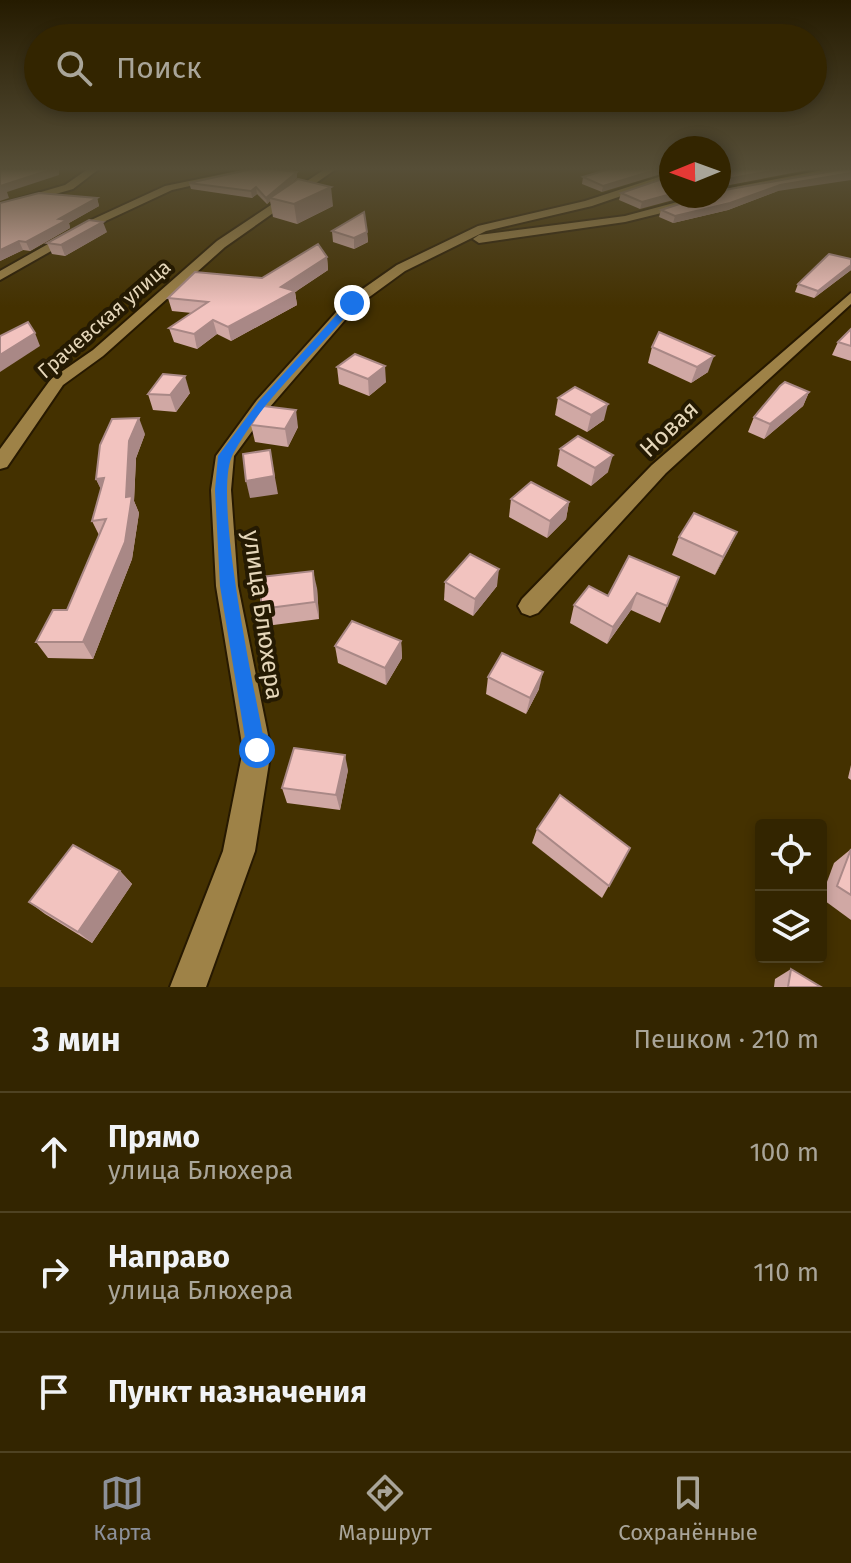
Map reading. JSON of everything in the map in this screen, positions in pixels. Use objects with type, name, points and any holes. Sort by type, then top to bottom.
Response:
[{"type":"street","points":[[0,276],[110,215]]},
{"type":"street","name":"Грачевская улица","points":[[0,463],[57,382],[98,353],[221,244],[263,215]]},
{"type":"street","name":"улица Блюхера","points":[[188,987],[239,851],[257,750],[227,586],[221,490],[225,456],[263,404],[352,303],[401,268],[482,228],[539,215]]},
{"type":"street","name":"улица Блюхера","points":[[448,244],[557,231],[648,215]]},
{"type":"street","name":"Новая","points":[[530,606],[659,469],[851,297]]},
{"type":"street","points":[[0,431],[23,432]]},
{"type":"building","points":[[0,215],[66,215],[59,219],[67,220],[26,242],[19,241],[0,250]]},
{"type":"building","points":[[359,215],[364,215],[367,232],[354,238],[332,231]]},
{"type":"building","points":[[89,220],[103,222],[61,245],[47,243]]},
{"type":"building","points":[[318,244],[327,257],[281,287],[295,291],[228,327],[213,320],[194,334],[169,328],[208,302],[168,298],[195,272],[262,278]]},
{"type":"building","points":[[829,254],[851,259],[851,265],[818,291],[798,284]]},
{"type":"building","points":[[28,322],[35,333],[0,355],[0,336]]},
{"type":"building","points":[[851,329],[851,346],[838,342]]},
{"type":"building","points":[[659,332],[714,356],[697,367],[652,347]]},
{"type":"building","points":[[355,354],[385,366],[368,379],[337,367]]},
{"type":"building","points":[[163,374],[185,376],[170,395],[148,394]]},
{"type":"building","points":[[785,382],[809,392],[770,424],[754,417],[780,386]]},
{"type":"building","points":[[575,387],[608,404],[591,415],[558,398]]},
{"type":"building","points":[[263,406],[296,410],[285,429],[251,425]]},
{"type":"building","points":[[139,418],[129,441],[126,497],[132,496],[125,542],[83,642],[36,642],[53,610],[67,610],[106,519],[92,521],[104,478],[96,479],[100,445],[112,419]]},
{"type":"building","points":[[578,436],[613,455],[595,468],[560,449]]},
{"type":"building","points":[[270,450],[274,476],[246,481],[243,454]]},
{"type":"building","points":[[531,482],[569,502],[550,521],[511,499]]},
{"type":"building","points":[[694,513],[737,532],[723,557],[679,537]]},
{"type":"building","points":[[470,554],[499,569],[475,599],[445,582]]},
{"type":"building","points":[[629,556],[679,577],[667,606],[637,593],[613,627],[574,605],[589,586],[608,596]]},
{"type":"building","points":[[313,571],[315,602],[261,609],[261,577]]},
{"type":"building","points":[[352,621],[401,641],[385,668],[335,646]]},
{"type":"building","points":[[502,653],[543,672],[530,698],[488,677]]},
{"type":"building","points":[[294,748],[345,755],[336,795],[282,788]]},
{"type":"building","points":[[560,795],[630,848],[609,886],[537,829]]},
{"type":"building","points":[[73,845],[120,871],[78,932],[29,902]]},
{"type":"building","points":[[851,849],[851,895],[837,886]]},
{"type":"building","points":[[791,969],[821,987],[788,987]]},
{"type":"route","points":[[257,750],[227,586],[221,490],[225,456],[263,404],[352,303]]}]
